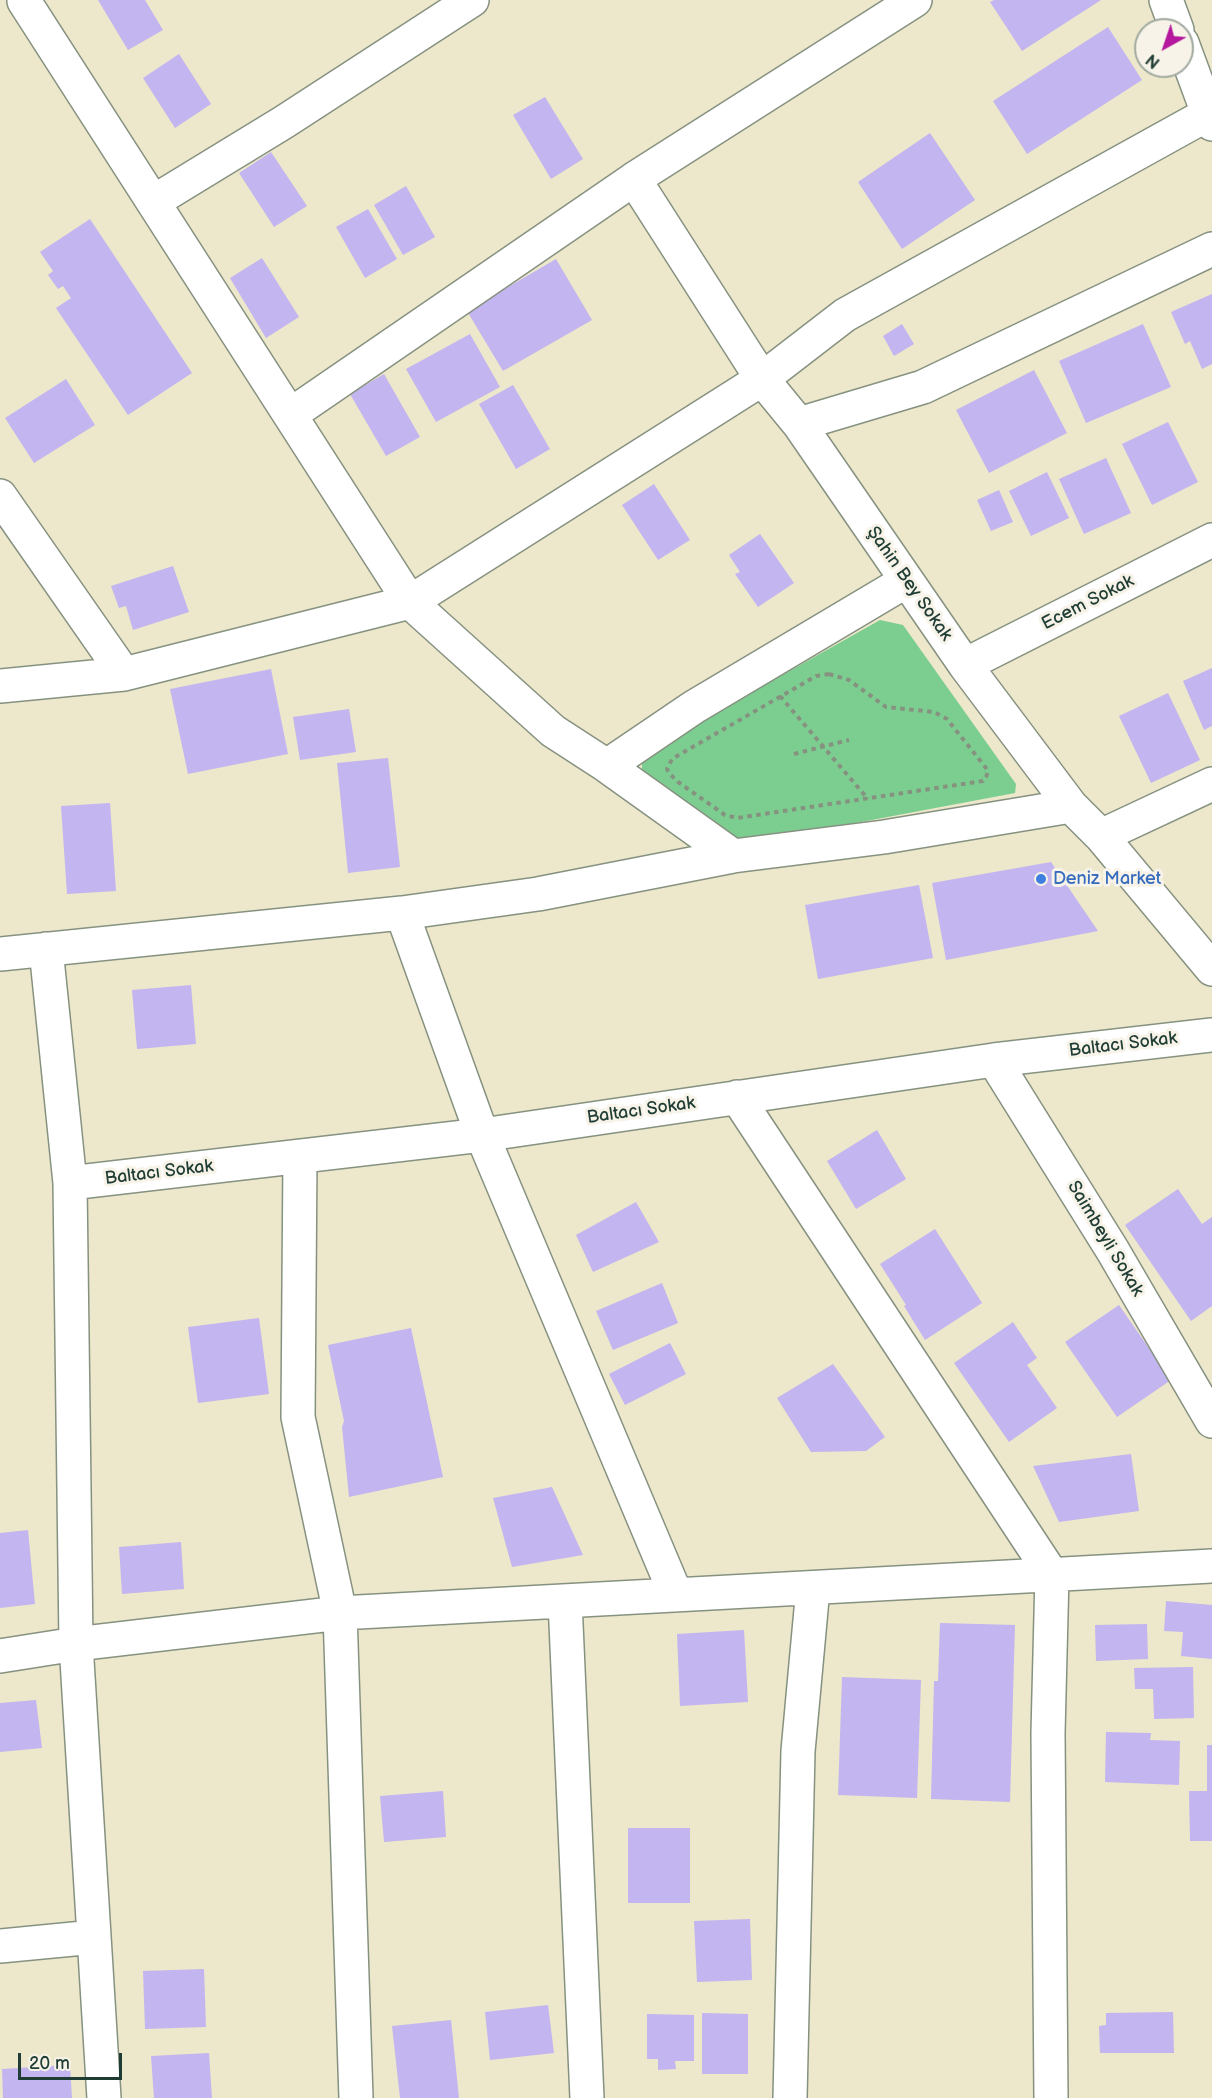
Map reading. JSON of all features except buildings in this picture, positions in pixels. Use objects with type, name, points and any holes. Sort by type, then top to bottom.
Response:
[{"type":"street","points":[[153,202],[284,122],[472,0]]},
{"type":"street","points":[[290,415],[634,179],[915,0]]},
{"type":"street","points":[[1166,0],[1173,18]]},
{"type":"street","points":[[16,6],[153,202],[410,602],[553,731],[607,766],[733,855]]},
{"type":"street","points":[[0,687],[124,674],[410,602],[762,379],[845,315],[1210,119],[1194,76]]},
{"type":"street","name":"Şahin Bey Sokak","points":[[634,179],[762,379],[799,424],[965,665],[1071,806],[1101,836],[1212,969]]},
{"type":"street","points":[[799,424],[923,387],[1212,249]]},
{"type":"street","points":[[0,496],[124,674]]},
{"type":"street","name":"Ecem Sokak","points":[[965,665],[1212,540]]},
{"type":"street","points":[[607,766],[694,707],[906,581]]},
{"type":"street","points":[[1101,836],[1212,783]]},
{"type":"street","points":[[0,954],[402,913],[538,894],[733,855],[884,837],[1071,806]]},
{"type":"street","points":[[402,913],[482,1135],[676,1595]]},
{"type":"street","points":[[46,949],[70,1183],[76,1644],[104,2098]]},
{"type":"street","name":"Baltacı Sokak","points":[[70,1183],[482,1135],[994,1060],[1212,1035]]},
{"type":"street","name":"Saimbeyli Sokak","points":[[994,1060],[1113,1251],[1212,1421]]},
{"type":"street","points":[[737,1097],[1052,1575],[1048,1733],[1051,2098]]},
{"type":"street","points":[[300,1156],[298,1417],[340,1613],[356,2098]]},
{"type":"street","points":[[0,1656],[76,1644],[340,1613],[1212,1566]]},
{"type":"street","points":[[790,2098],[798,1751],[813,1588]]},
{"type":"street","points":[[565,1601],[587,2098]]},
{"type":"street","points":[[0,1946],[94,1936]]},
{"type":"path","points":[[829,674],[849,680],[886,707],[934,712],[947,719],[988,772],[983,781],[868,800],[737,819],[729,818],[678,782],[667,769],[672,759],[816,676],[829,674]]},
{"type":"path","points":[[780,696],[868,800]]},
{"type":"path","points":[[794,754],[849,740]]},
{"type":"green space","points":[[880,620],[903,625],[1016,784],[1015,793],[739,845],[642,777],[642,754]]},
{"type":"place","name":"Deniz Market","points":[[1041,879]]}]
